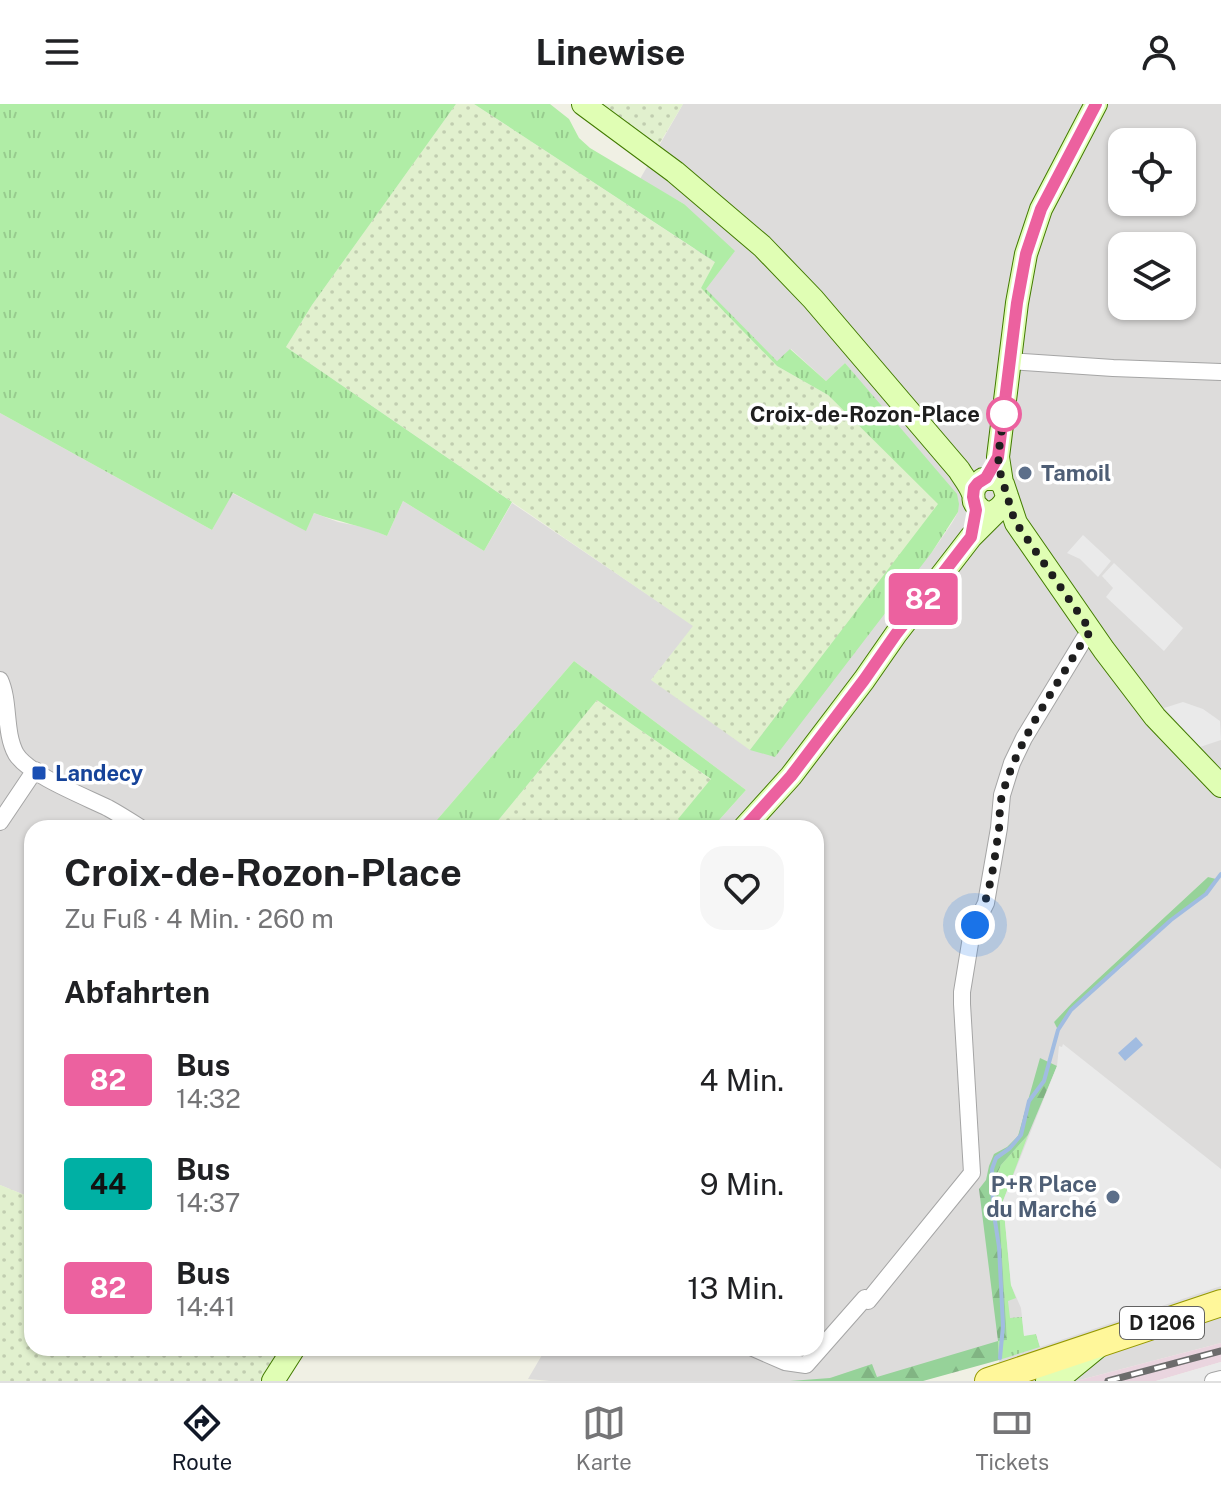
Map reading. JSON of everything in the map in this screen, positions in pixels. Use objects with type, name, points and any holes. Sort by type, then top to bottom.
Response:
[{"type":"main road","name":"D 1206","points":[[988,1381],[1221,1303]]},
{"type":"street","points":[[583,104],[675,172],[762,246],[813,299],[959,470],[993,498],[1155,717],[1221,786]]},
{"type":"street","points":[[751,820],[797,768],[864,680],[971,537],[993,498],[1021,280],[1032,232],[1052,185],[1096,104]]},
{"type":"street","points":[[1010,361],[1221,372]]},
{"type":"street","points":[[824,1345],[865,1298],[868,1301],[972,1173],[962,992],[972,931],[986,903],[1002,795],[1012,763],[1024,738],[1091,631]]},
{"type":"street","points":[[0,680],[15,749],[22,760],[63,787],[128,820]]},
{"type":"street","points":[[0,822],[35,770]]},
{"type":"street","points":[[1047,1381],[1066,1373],[1103,1343]]},
{"type":"street","points":[[275,1378],[289,1356]]},
{"type":"street","points":[[771,1356],[806,1365],[814,1356]]},
{"type":"street","points":[[1213,1381],[1221,1379]]},
{"type":"shaded area","points":[[683,104],[1221,104],[1221,1343],[1076,1381],[998,1381],[999,1360],[863,1381],[528,1379],[541,1356],[824,1356],[824,820],[719,820],[746,790],[574,661],[437,820],[24,820],[24,1195],[0,1185],[0,413],[212,530],[232,493],[306,530],[314,513],[387,536],[403,501],[484,551],[512,503],[694,626],[651,680],[932,552],[958,512],[845,363],[826,381],[791,349],[777,361],[705,289],[684,204],[640,179]],"holes":[[[1208,877],[1215,880],[1206,894],[1171,920],[1071,1010],[1059,1029],[1054,1022],[1072,1003]]]},
{"type":"shaded area","points":[[1083,535],[1111,561],[1098,577],[1080,559],[1067,553]]},
{"type":"shaded area","points":[[1114,563],[1183,628],[1164,651],[1106,597],[1113,588],[1102,576]]},
{"type":"shaded area","points":[[1183,702],[1203,709],[1220,721],[1221,740],[1200,747],[1164,708]]},
{"type":"shaded area","name":"P+R Place du Marché","points":[[1063,1044],[1221,1169],[1221,1286],[1040,1347],[1036,1334],[1024,1336],[1021,1308],[1011,1285],[1003,1201],[1057,1066],[1059,1046]]},
{"type":"shaded area","points":[[1221,1343],[1221,1362],[1156,1381],[1076,1381]]},
{"type":"shaded area","points":[[1221,1362],[1221,1379],[1156,1381]]},
{"type":"green space","points":[[0,104],[456,104],[312,305],[286,347],[512,502],[484,551],[403,501],[387,536],[314,513],[306,531],[233,493],[212,530],[0,413]]},
{"type":"green space","points":[[456,104],[474,104],[716,263],[701,288],[777,366],[828,395],[939,504],[750,750],[651,680],[693,626],[286,347],[312,305]]},
{"type":"green space","points":[[474,104],[550,104],[569,119],[579,138],[590,148],[684,204],[735,251],[706,289],[777,361],[790,349],[826,381],[845,363],[957,494],[958,512],[932,552],[775,757],[750,750],[938,504],[828,395],[777,366],[701,288],[715,262]]},
{"type":"green space","points":[[601,104],[683,104],[658,146]]},
{"type":"green space","points":[[574,661],[746,790],[719,820],[679,820],[711,779],[597,700],[499,820],[437,820]]},
{"type":"green space","points":[[597,700],[712,780],[679,818],[681,820],[499,820]]},
{"type":"green space","points":[[1208,877],[1216,879],[1206,894],[1171,920],[1071,1010],[1058,1030],[1054,1022],[1072,1003]]},
{"type":"green space","points":[[1040,1058],[1057,1066],[1028,1135],[1001,1165],[997,1174],[1007,1340],[998,1341],[979,1189],[986,1180],[994,1154],[1018,1136]]},
{"type":"green space","points":[[1028,1135],[1003,1201],[1011,1285],[1016,1298],[1008,1301],[1010,1318],[1022,1317],[1024,1335],[1036,1334],[1040,1347],[999,1360],[998,1341],[1007,1340],[997,1174],[1001,1165]]},
{"type":"green space","points":[[0,1185],[24,1195],[24,1356],[277,1356],[260,1381],[0,1381]]},
{"type":"green space","points":[[998,1341],[999,1360],[923,1381],[790,1381],[830,1378],[872,1364],[877,1377]]},
{"type":"water","points":[[1136,1037],[1143,1045],[1125,1061],[1118,1053]]},
{"type":"waterway","points":[[1000,1358],[1003,1326],[992,1169],[996,1158],[1021,1135],[1029,1101],[1044,1081],[1058,1030],[1071,1010],[1171,920],[1206,894],[1221,874]]},
{"type":"railway","points":[[1108,1381],[1221,1351]]},
{"type":"bus line","name":"82","points":[[751,820],[791,776],[971,537],[976,510],[973,491],[986,478],[998,457],[1017,303],[1032,232],[1052,185],[1096,104]]},
{"type":"place","name":"Croix-de-Rozon-Place","points":[[1004,414]]},
{"type":"place","name":"Tamoil","points":[[1025,473]]},
{"type":"place","name":"Landecy","points":[[39,773]]},
{"type":"place","name":"P+R Place du Marché","points":[[1113,1197]]},
{"type":"route","points":[[975,925],[986,903],[1002,795],[1012,763],[1024,738],[1091,631],[1016,523],[1002,483],[998,457],[1004,414]]}]
